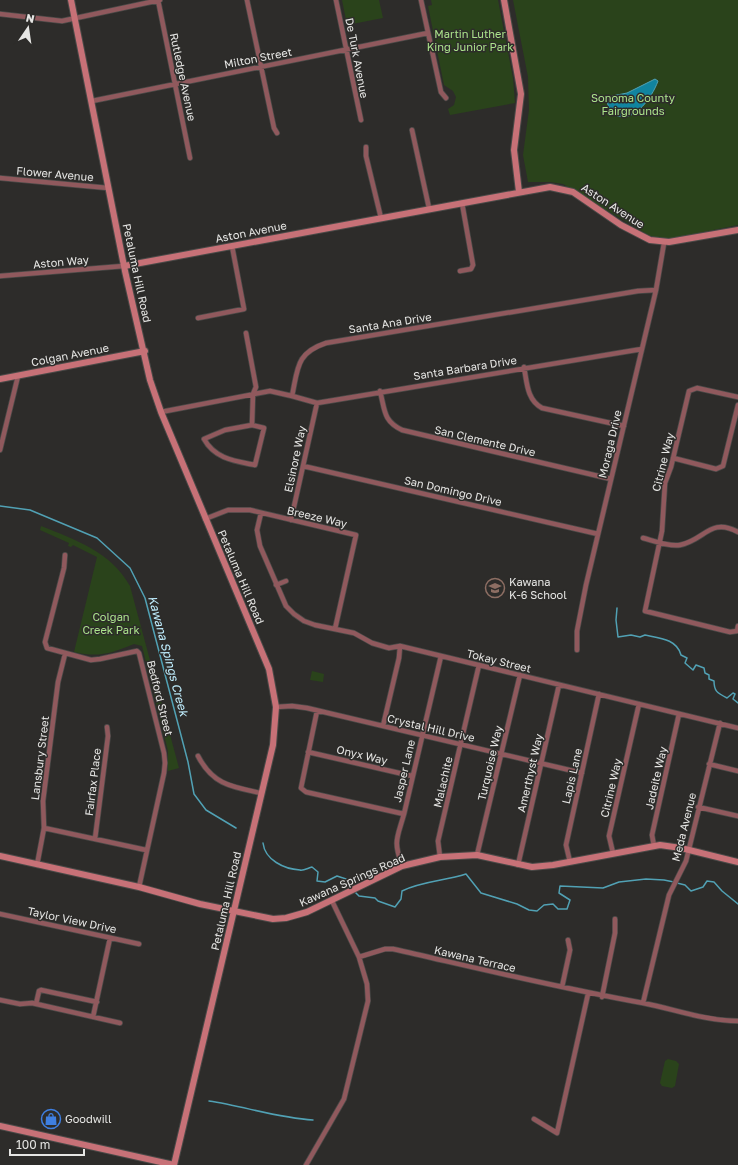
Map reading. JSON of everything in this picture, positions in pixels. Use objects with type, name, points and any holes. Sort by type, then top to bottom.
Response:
[{"type":"street","name":"Petaluma Hill Road","points":[[71,0],[124,266],[145,351],[150,380],[160,412],[269,669],[276,707],[274,740],[175,1165]]},
{"type":"street","points":[[0,14],[62,21],[74,17],[159,0]]},
{"type":"street","name":"Rutledge Avenue","points":[[159,0],[174,84],[190,158]]},
{"type":"street","points":[[247,0],[260,67],[274,128],[277,133]]},
{"type":"street","name":"De Turk Avenue","points":[[336,0],[361,120]]},
{"type":"street","points":[[421,0],[440,90],[446,98]]},
{"type":"street","points":[[504,0],[521,94],[514,150],[519,192]]},
{"type":"street","name":"Milton Street","points":[[92,101],[428,33]]},
{"type":"street","points":[[412,130],[429,208]]},
{"type":"street","points":[[366,146],[366,156],[381,218]]},
{"type":"street","name":"Flower Avenue","points":[[0,178],[108,188]]},
{"type":"street","name":"Aston Avenue","points":[[124,266],[429,208],[550,187],[566,189],[580,196],[639,236],[664,243],[738,230]]},
{"type":"street","points":[[460,271],[471,269],[473,265],[462,203]]},
{"type":"street","name":"Moraga Drive","points":[[577,650],[578,622],[656,290],[664,243]]},
{"type":"street","points":[[198,318],[244,309],[232,246]]},
{"type":"street","name":"Aston Way","points":[[0,276],[124,266]]},
{"type":"street","name":"Santa Ana Drive","points":[[292,396],[299,366],[304,355],[312,348],[326,343],[638,291],[656,290]]},
{"type":"street","points":[[246,333],[256,387],[253,394],[252,425]]},
{"type":"street","name":"Santa Barbara Drive","points":[[292,396],[317,403],[524,367],[642,349]]},
{"type":"street","name":"Colgan Avenue","points":[[0,379],[145,351]]},
{"type":"street","points":[[524,367],[529,392],[536,405],[542,408],[624,426]]},
{"type":"street","points":[[0,450],[18,376]]},
{"type":"street","name":"Citrine Way","points":[[737,628],[730,632],[644,611],[663,524],[662,503],[665,483],[673,458],[689,391],[697,388],[738,397]]},
{"type":"street","points":[[160,412],[270,391],[292,396]]},
{"type":"street","name":"San Clemente Drive","points":[[380,391],[386,417],[392,425],[402,430],[611,479]]},
{"type":"street","name":"Elsinore Way","points":[[291,520],[317,403]]},
{"type":"street","points":[[673,458],[720,468],[724,463],[738,405]]},
{"type":"street","points":[[252,425],[264,428],[255,465],[217,455],[208,448],[204,439],[225,430],[252,425]]},
{"type":"street","name":"San Domingo Drive","points":[[303,466],[598,534]]},
{"type":"street","name":"Breeze Way","points":[[206,519],[228,510],[240,508],[356,535],[335,629]]},
{"type":"street","name":"Tokay Street","points":[[261,513],[258,539],[276,585],[286,606],[304,621],[354,633],[389,648],[400,646],[738,728]]},
{"type":"street","points":[[643,538],[680,545],[693,540],[707,530],[723,526],[738,532]]},
{"type":"street","name":"Bedford Street","points":[[65,555],[64,568],[45,642],[47,648],[91,660],[108,658],[134,650],[139,653],[165,763],[139,888]]},
{"type":"street","points":[[276,585],[286,580]]},
{"type":"street","points":[[383,726],[399,658],[400,646]]},
{"type":"street","name":"Lansbury Street","points":[[37,864],[44,828],[46,779],[58,682],[65,654]]},
{"type":"street","name":"Jasper Lane","points":[[402,866],[396,843],[441,656]]},
{"type":"street","name":"Malachite","points":[[440,857],[438,841],[479,665]]},
{"type":"street","name":"Turquoise Way","points":[[477,855],[520,675]]},
{"type":"street","name":"Amerthyst Way","points":[[518,865],[560,685]]},
{"type":"street","name":"Lapis Lane","points":[[570,862],[566,845],[599,694]]},
{"type":"street","name":"Citrine Way","points":[[613,853],[609,836],[639,704]]},
{"type":"street","name":"Crystal Hill Drive","points":[[276,707],[292,706],[317,711],[582,772]]},
{"type":"street","points":[[317,711],[301,788],[303,790],[404,814]]},
{"type":"street","name":"Jadeite Way","points":[[654,846],[652,835],[679,714]]},
{"type":"street","name":"Meda Avenue","points":[[643,1003],[671,890],[686,861],[698,807],[720,723]]},
{"type":"street","name":"Fairfax Place","points":[[95,839],[108,736],[107,727]]},
{"type":"street","name":"Onyx Way","points":[[308,752],[412,776]]},
{"type":"street","points":[[198,756],[203,766],[217,780],[226,785],[261,793]]},
{"type":"street","points":[[709,764],[738,771]]},
{"type":"street","points":[[698,807],[738,816]]},
{"type":"street","points":[[44,828],[146,850]]},
{"type":"street","name":"Kawana Springs Road","points":[[0,856],[263,918],[286,918],[307,912],[402,866],[440,857],[477,855],[532,867],[570,862],[654,846],[669,846],[738,862]]},
{"type":"street","points":[[306,1165],[344,1099],[351,1076],[368,1001],[367,984],[359,957],[332,901]]},
{"type":"street","name":"Taylor View Drive","points":[[0,914],[140,944]]},
{"type":"street","points":[[602,997],[615,933],[615,919]]},
{"type":"street","points":[[93,1017],[110,938]]},
{"type":"street","points":[[562,987],[570,950],[568,940]]},
{"type":"street","name":"Kawana Terrace","points":[[359,957],[385,949],[394,950],[602,997],[643,1003],[724,1021],[738,1021]]},
{"type":"street","points":[[36,1004],[38,990],[96,1002]]},
{"type":"street","points":[[534,1119],[557,1133],[588,994]]},
{"type":"street","points":[[0,1000],[20,1004],[36,1004],[120,1023]]},
{"type":"street","points":[[0,1126],[175,1165]]},
{"type":"green space","points":[[342,0],[379,0],[383,18],[347,25]]},
{"type":"green space","name":"Martin Luther King Junior Park","points":[[431,0],[498,0],[513,78],[515,103],[450,115],[448,109],[454,105],[456,97],[453,91],[444,85],[428,6],[432,5]]},
{"type":"green space","name":"Sonoma County Fairgrounds","points":[[513,0],[738,0],[738,225],[668,239],[650,236],[563,184],[550,182],[528,182],[523,155],[529,110],[528,77]]},
{"type":"green space","name":"Colgan Creek Park","points":[[41,526],[92,548],[113,564],[130,586],[179,768],[168,771],[168,751],[142,646],[134,644],[105,654],[91,655],[74,652],[97,557],[73,545],[71,547],[68,546],[69,543],[40,530]]},
{"type":"green space","points":[[312,671],[324,674],[323,682],[310,680]]},
{"type":"green space","points":[[668,1059],[676,1061],[679,1064],[675,1086],[672,1088],[662,1086],[660,1083],[665,1061]]},
{"type":"water","points":[[655,79],[658,81],[651,96],[639,110],[625,117],[618,116],[610,111],[607,102],[612,96],[627,93]]},
{"type":"waterway","name":"Kawana Spings Creek","points":[[0,506],[30,510],[97,538],[130,568],[145,598],[188,762],[194,794],[206,810],[236,828]]},
{"type":"waterway","points":[[617,608],[616,620],[618,637],[631,635],[640,637],[645,635],[672,642],[679,650],[681,655],[687,658],[685,663],[693,670],[696,665],[704,668],[705,673],[709,675],[709,679],[714,681],[717,691],[727,698],[733,693],[735,694],[733,699],[738,703]]},
{"type":"waterway","name":"Kawana Spings Creek","points":[[263,843],[267,854],[271,859],[282,866],[301,870],[312,867],[318,872],[317,881],[325,882],[337,876],[346,879],[352,888]]},
{"type":"waterway","name":"Kawana Spings Creek","points":[[354,891],[359,896],[375,898],[378,901],[395,907],[401,899],[402,891],[417,885],[466,874],[481,893],[517,904],[529,910],[537,911],[544,905],[553,904],[558,909],[567,909],[570,900],[559,893],[560,886],[603,888],[619,882],[646,879],[674,882]]},
{"type":"waterway","name":"Kawana Spings Creek","points":[[677,883],[685,885],[691,891],[703,887],[707,881],[714,882],[722,891],[738,904]]},
{"type":"waterway","points":[[209,1101],[287,1117],[313,1120]]},
{"type":"place","name":"Kawana K-6 School","points":[[495,588]]},
{"type":"place","name":"Goodwill","points":[[51,1119]]}]
